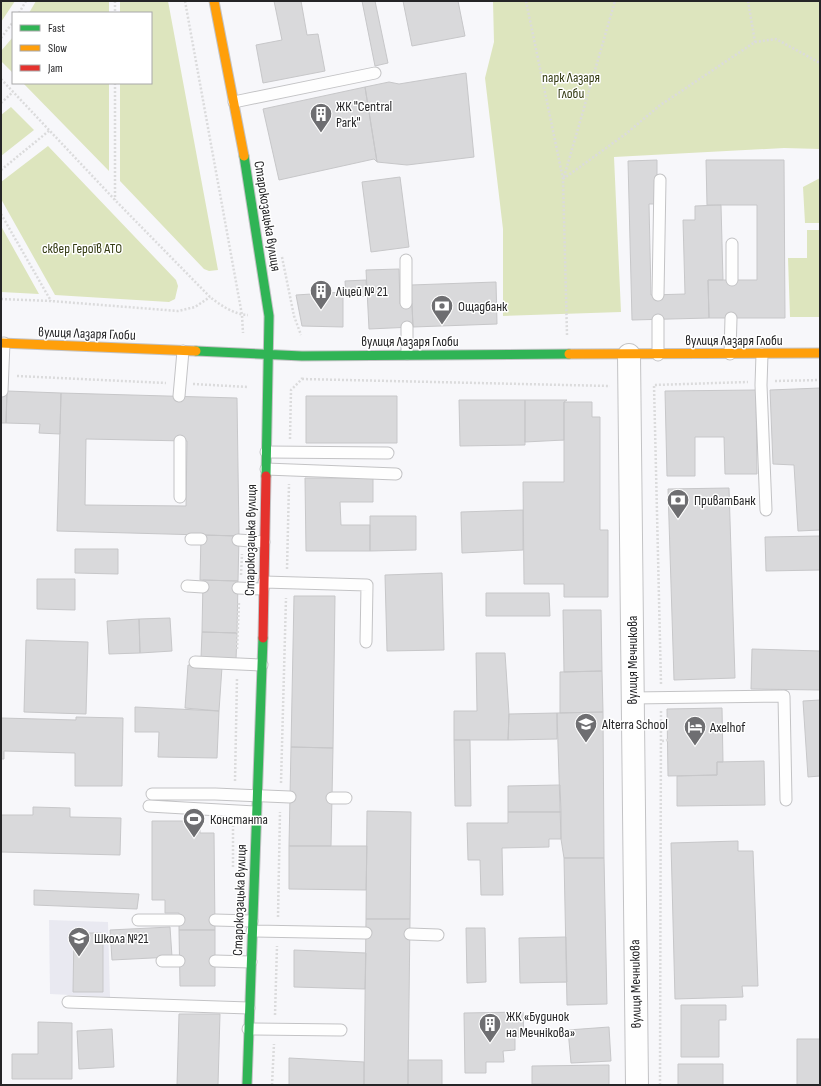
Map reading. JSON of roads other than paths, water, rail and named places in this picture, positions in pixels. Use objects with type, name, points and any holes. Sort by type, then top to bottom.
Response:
[{"type":"street","name":"Старокозацька вулиця","points":[[214,1],[248,176],[269,316],[262,664],[255,812],[247,1085]]},
{"type":"street","name":"вулиця Лазаря Глоби","points":[[3,343],[183,351],[245,352],[302,356],[407,354],[658,355],[820,353]]},
{"type":"street","name":"вулиця Мечникова","points":[[629,355],[637,1085]]},
{"type":"lane","points":[[234,102],[375,73]]},
{"type":"lane","points":[[658,295],[660,180]]},
{"type":"lane","points":[[732,244],[732,280]]},
{"type":"lane","points":[[406,260],[406,304]]},
{"type":"lane","points":[[730,354],[731,318]]},
{"type":"lane","points":[[658,320],[658,355]]},
{"type":"lane","points":[[407,327],[407,354]]},
{"type":"lane","points":[[2,391],[3,343]]},
{"type":"lane","points":[[179,396],[182,384],[183,351]]},
{"type":"lane","points":[[762,354],[766,510]]},
{"type":"lane","points":[[180,441],[180,497]]},
{"type":"lane","points":[[266,452],[388,453]]},
{"type":"lane","points":[[266,469],[396,474]]},
{"type":"lane","points":[[241,541],[264,542]]},
{"type":"lane","points":[[239,588],[263,585],[367,586],[366,642]]},
{"type":"lane","points":[[187,586],[203,587]]},
{"type":"lane","points":[[195,662],[262,664]]},
{"type":"lane","points":[[632,698],[784,696],[786,800]]},
{"type":"lane","points":[[152,794],[234,794],[290,797]]},
{"type":"lane","points":[[332,798],[346,798]]},
{"type":"lane","points":[[149,806],[255,812]]},
{"type":"lane","points":[[138,920],[179,920]]},
{"type":"lane","points":[[215,920],[252,926],[366,933]]},
{"type":"lane","points":[[410,934],[438,934]]},
{"type":"lane","points":[[162,961],[179,961]]},
{"type":"lane","points":[[215,961],[251,962]]},
{"type":"lane","points":[[68,1002],[249,1008]]},
{"type":"lane","points":[[248,1030],[341,1030]]},
{"type":"place","name":"ЖК \"Central Park\"","points":[[321,134]]},
{"type":"place","name":"Ліцей № 21","points":[[321,310]]},
{"type":"place","name":"Ощадбанк","points":[[442,326]]},
{"type":"place","name":"ПриватБанк","points":[[678,520]]},
{"type":"place","name":"Alterra School","points":[[586,744]]},
{"type":"place","name":"Axelhof","points":[[695,746]]},
{"type":"place","name":"Константа","points":[[194,838]]},
{"type":"place","name":"Школа №21","points":[[79,958]]},
{"type":"place","name":"ЖК «Будинок на Мечнікова»","points":[[490,1044]]},
{"type":"park label","name":"парк Лазаря Глоби","points":[[571,86]]},
{"type":"park label","name":"сквер Героїв АТО","points":[[82,248]]}]
